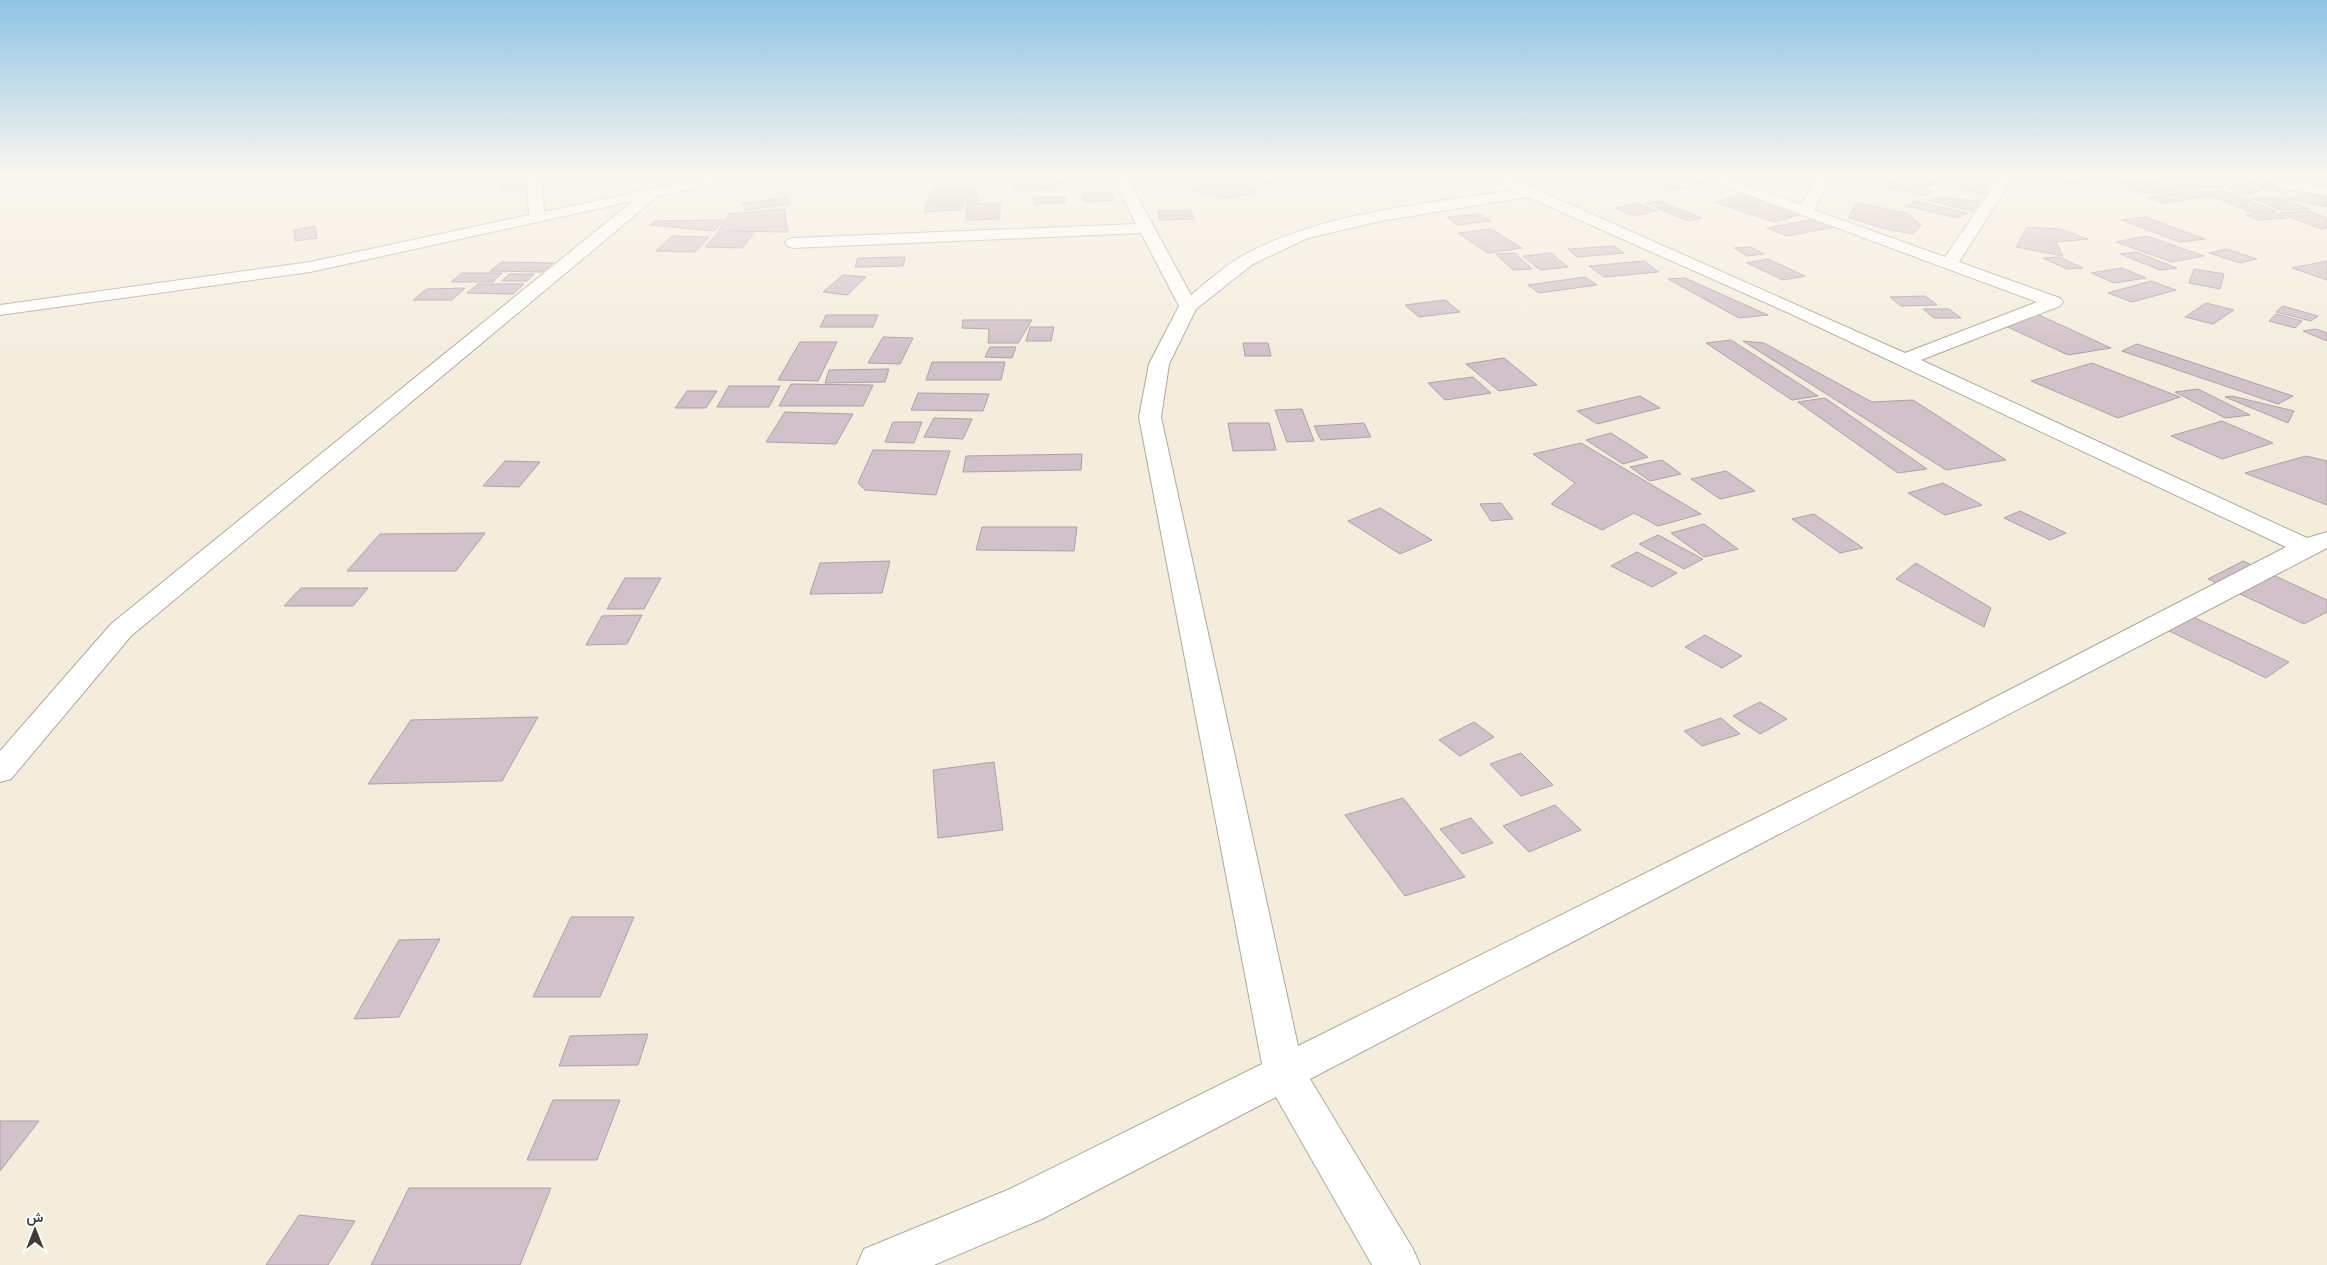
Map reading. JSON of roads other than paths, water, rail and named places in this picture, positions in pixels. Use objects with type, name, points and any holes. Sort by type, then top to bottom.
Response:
[{"type":"street","points":[[0,310],[310,267],[461,235]]},
{"type":"street","points":[[0,772],[121,630],[602,235]]},
{"type":"street","points":[[792,243],[981,235]]},
{"type":"street","points":[[1151,235],[1188,306]]},
{"type":"street","points":[[1301,235],[1247,260],[1188,306],[1160,364],[1150,417],[1284,1073],[1397,1265]]},
{"type":"street","points":[[1627,235],[2316,543]]},
{"type":"street","points":[[1869,235],[2054,302],[1904,360]]},
{"type":"street","points":[[1949,264],[1968,235]]},
{"type":"street","points":[[880,1265],[1026,1204],[1902,758],[2316,543]]}]
